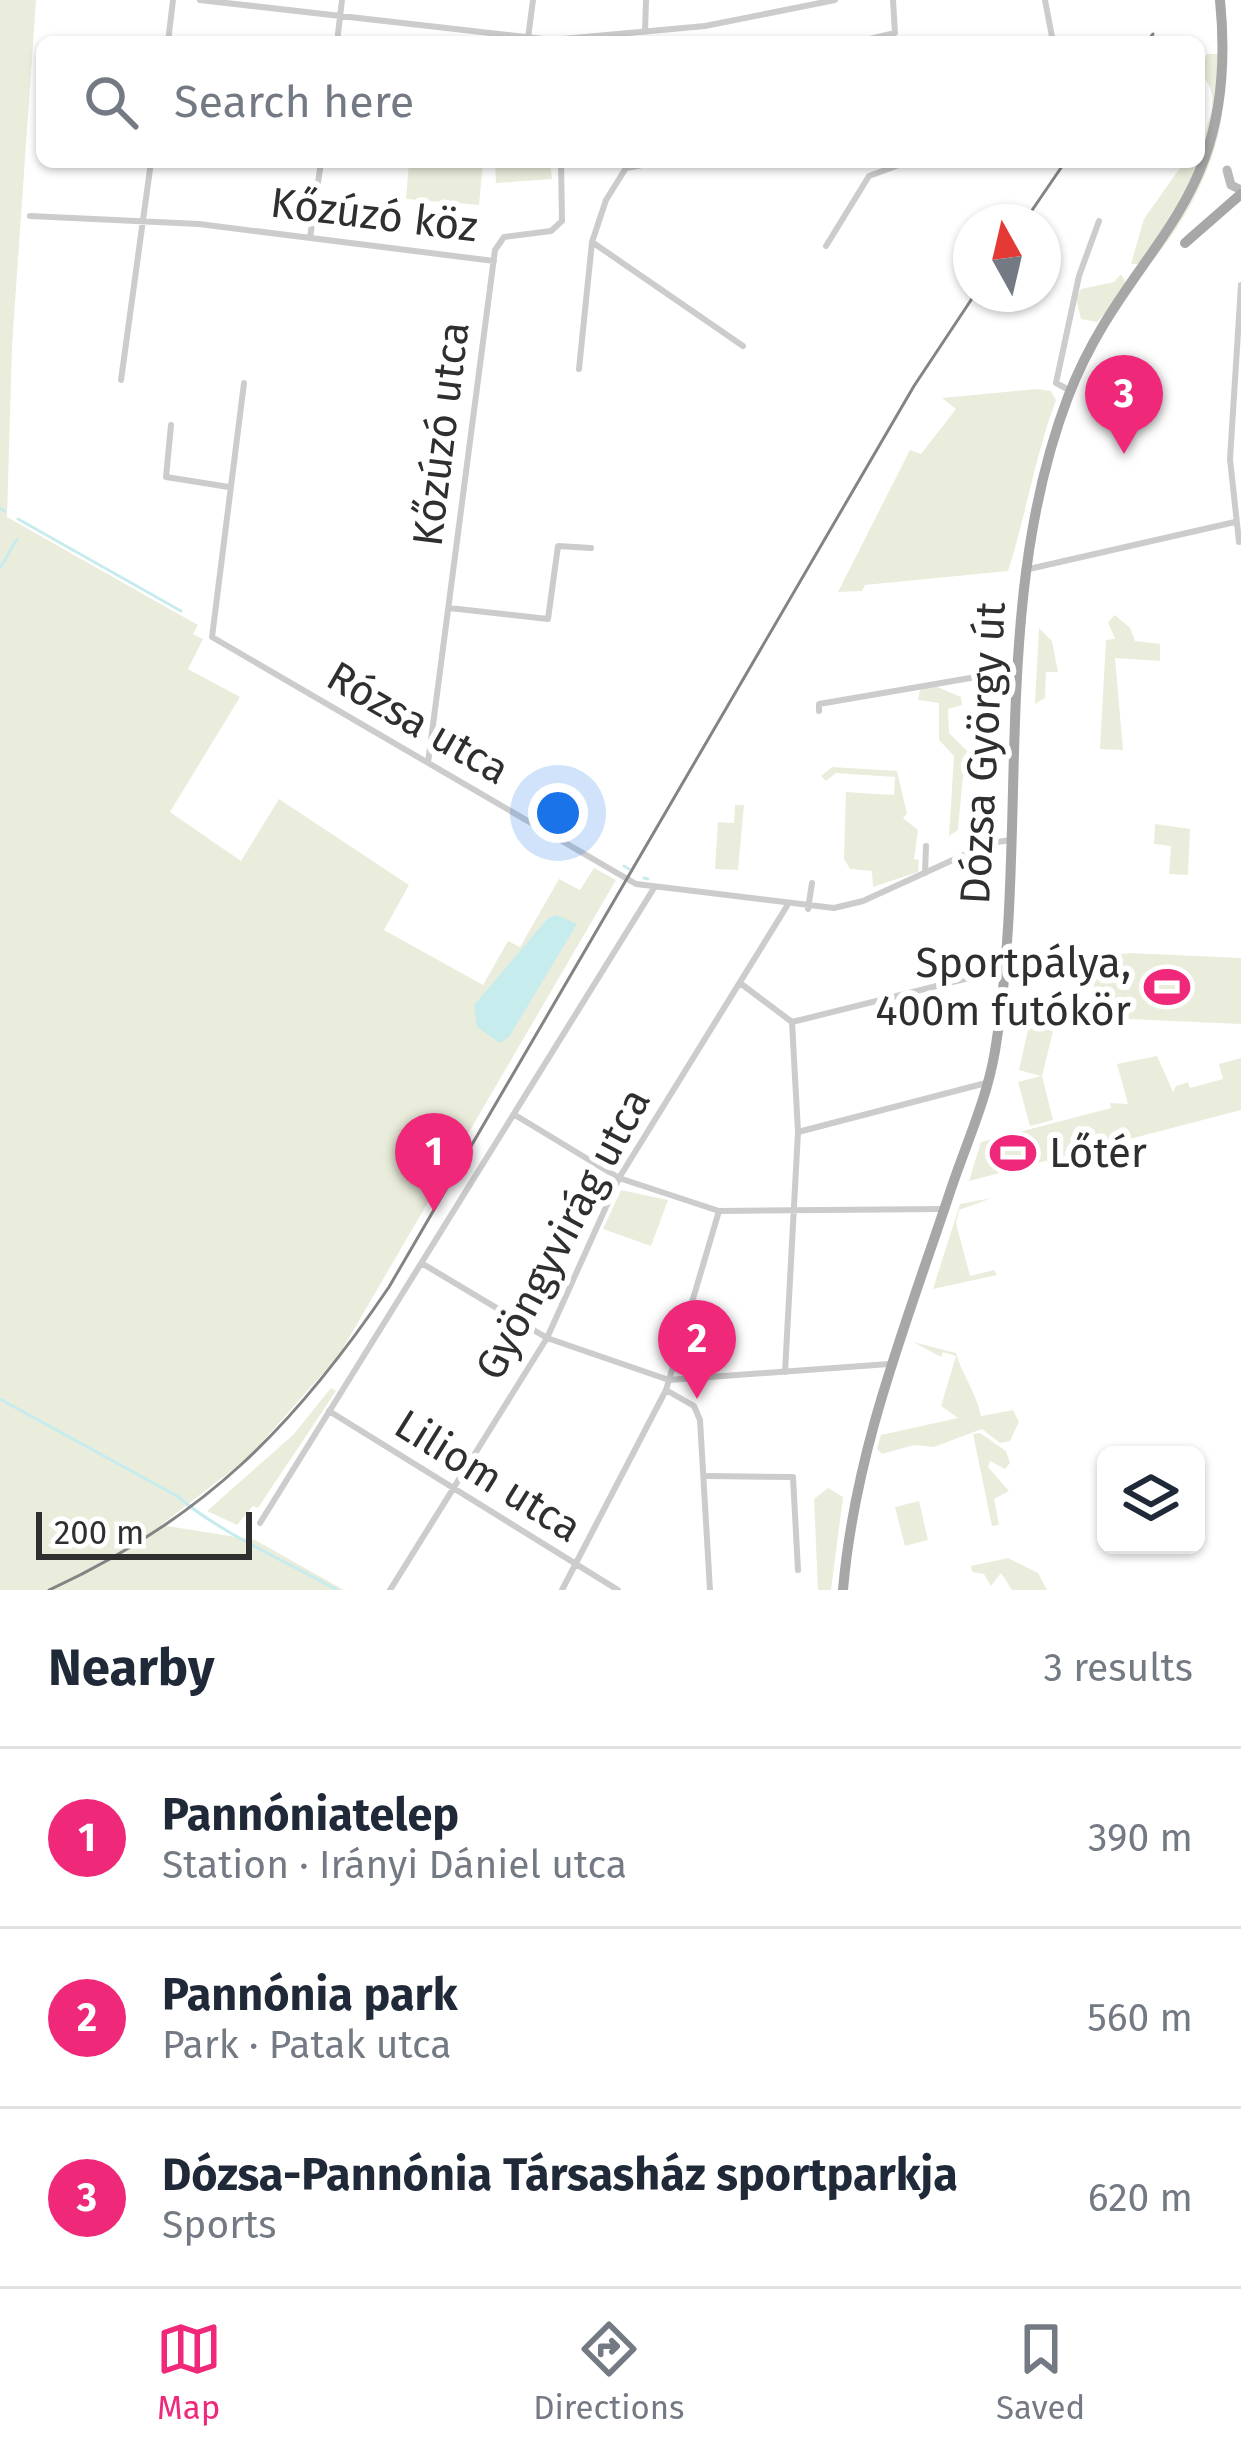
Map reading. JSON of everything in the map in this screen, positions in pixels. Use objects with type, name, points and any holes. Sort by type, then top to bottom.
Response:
[{"type":"main road","points":[[1220,0],[1238,77]]},
{"type":"main road","name":"Dózsa György út","points":[[844,1590],[854,1502],[889,1364],[987,1082],[1005,969],[1020,669],[1038,492],[1070,391],[1106,327],[1182,244],[1229,164]]},
{"type":"main road","points":[[1182,244],[1197,238],[1241,192]]},
{"type":"street","points":[[168,36],[173,0]]},
{"type":"street","points":[[200,0],[511,36]]},
{"type":"street","points":[[338,36],[342,0]]},
{"type":"street","points":[[528,36],[533,0]]},
{"type":"street","points":[[645,32],[646,0]]},
{"type":"street","points":[[767,0],[768,14]]},
{"type":"street","points":[[630,36],[830,0]]},
{"type":"street","points":[[877,36],[897,30],[893,0]]},
{"type":"street","points":[[1045,0],[1052,36]]},
{"type":"street","points":[[1229,164],[1241,178]]},
{"type":"street","points":[[1229,164],[1231,185],[1241,192]]},
{"type":"street","points":[[121,380],[150,168]]},
{"type":"street","points":[[310,238],[320,168]]},
{"type":"street","points":[[494,261],[504,237],[551,231],[562,221],[561,168]]},
{"type":"street","points":[[579,369],[592,242],[606,200],[624,168]]},
{"type":"street","points":[[826,246],[882,168]]},
{"type":"street","name":"Kőzúzó köz","points":[[30,216],[310,238],[494,261]]},
{"type":"street","points":[[1070,391],[1056,383],[1099,221]]},
{"type":"street","points":[[592,242],[743,346]]},
{"type":"street","name":"Kőzúzó utca","points":[[428,764],[494,261]]},
{"type":"street","points":[[1239,542],[1231,423],[1241,285]]},
{"type":"street","name":"Rózsa utca","points":[[244,382],[212,637],[636,884],[808,909],[863,901],[990,843],[1011,839]]},
{"type":"street","points":[[171,425],[166,477],[229,487]]},
{"type":"street","points":[[1027,569],[1235,522]]},
{"type":"street","points":[[449,608],[548,619],[557,546],[591,548]]},
{"type":"street","points":[[819,711],[820,704],[1020,669]]},
{"type":"street","points":[[925,873],[926,846]]},
{"type":"street","points":[[808,909],[812,883]]},
{"type":"street","points":[[260,1522],[654,888]]},
{"type":"street","name":"Gyöngyvirág utca","points":[[390,1590],[547,1338],[619,1178],[787,906]]},
{"type":"street","points":[[793,1022],[1005,969]]},
{"type":"street","points":[[740,982],[793,1022]]},
{"type":"street","points":[[785,1372],[798,1132],[793,1022]]},
{"type":"street","points":[[798,1132],[987,1082]]},
{"type":"street","points":[[515,1115],[619,1178],[719,1211],[945,1209]]},
{"type":"street","points":[[562,1590],[667,1385],[719,1211]]},
{"type":"street","points":[[422,1263],[547,1338],[667,1385],[699,1412],[707,1476],[710,1590]]},
{"type":"street","points":[[667,1385],[889,1364]]},
{"type":"street","name":"Liliom utca","points":[[328,1411],[618,1590]]},
{"type":"street","points":[[707,1476],[793,1477],[798,1570]]},
{"type":"green space","points":[[0,0],[36,0],[12,346],[7,517],[198,625],[193,634],[203,639],[188,669],[240,697],[170,812],[241,861],[279,799],[409,885],[384,930],[483,985],[508,941],[520,947],[559,879],[580,890],[594,868],[616,880],[339,1355],[249,1457],[161,1525],[255,1540],[344,1590],[0,1590]]},
{"type":"green space","points":[[1207,54],[1217,54],[1223,80],[1218,137],[1208,166],[1166,244],[1149,264],[1131,264],[1144,219],[1180,168],[1205,168],[1212,93],[1205,80]]},
{"type":"green space","points":[[409,168],[482,168],[479,205],[406,199]]},
{"type":"green space","points":[[495,168],[551,168],[552,179],[496,183]]},
{"type":"green space","points":[[1121,274],[1128,286],[1097,322],[1081,319],[1076,299],[1081,289],[1114,282]]},
{"type":"green space","points":[[1051,391],[1056,400],[1008,571],[865,585],[862,591],[838,592],[910,450],[921,454],[956,409],[942,398]]},
{"type":"green space","points":[[1115,615],[1130,628],[1135,641],[1160,644],[1160,661],[1115,658],[1123,750],[1100,749],[1106,640],[1115,639],[1108,622]]},
{"type":"green space","points":[[1039,628],[1052,641],[1058,672],[1046,672],[1045,698],[1035,704]]},
{"type":"green space","points":[[933,685],[961,697],[962,705],[948,709],[949,733],[967,751],[966,767],[996,769],[996,776],[963,775],[958,830],[949,836],[954,756],[939,740],[939,703],[918,700],[920,690]]},
{"type":"green space","points":[[832,767],[897,771],[907,814],[903,818],[918,830],[914,859],[919,860],[918,872],[873,887],[872,871],[850,869],[844,859],[846,792],[894,795],[895,777],[836,773],[826,781],[821,776]]},
{"type":"green space","points":[[735,805],[744,805],[738,870],[715,869],[718,822],[734,823]]},
{"type":"green space","points":[[1155,824],[1190,829],[1188,875],[1169,874],[1171,846],[1154,844]]},
{"type":"green space","name":"Sportpálya, 400m futókör","points":[[1113,955],[1241,958],[1241,1024],[1128,1019],[1104,1012],[1093,995],[1095,971]]},
{"type":"green space","points":[[1029,1025],[1053,1031],[1042,1076],[1053,1120],[1030,1126],[1018,1082],[1041,1076],[1019,1070]]},
{"type":"green space","points":[[1157,1056],[1173,1092],[1188,1082],[1190,1088],[1223,1079],[1219,1064],[1241,1058],[1241,1110],[969,1181],[981,1142],[1111,1108],[1110,1103],[1128,1104],[1117,1064]]},
{"type":"green space","points":[[621,1190],[668,1200],[651,1246],[603,1229]]},
{"type":"green space","points":[[992,1198],[959,1210],[956,1223],[970,1276],[994,1270],[997,1275],[933,1289],[960,1204]]},
{"type":"green space","points":[[913,1342],[956,1353],[981,1416],[1013,1410],[1019,1422],[1010,1441],[1000,1443],[982,1429],[934,1447],[914,1445],[882,1454],[877,1449],[881,1435],[958,1418],[941,1406],[956,1356],[943,1352],[941,1357]]},
{"type":"green space","points":[[331,1388],[336,1391],[258,1508],[253,1506],[237,1525],[207,1511],[293,1435]]},
{"type":"green space","points":[[980,1433],[1006,1451],[1010,1463],[1005,1469],[990,1461],[988,1467],[1009,1491],[994,1499],[999,1525],[992,1526],[973,1434]]},
{"type":"green space","points":[[828,1488],[843,1497],[831,1590],[818,1590],[814,1499]]},
{"type":"green space","points":[[919,1501],[928,1540],[905,1546],[895,1507]]},
{"type":"green space","points":[[1008,1558],[1038,1573],[1047,1590],[1012,1590],[1001,1573],[991,1586],[984,1574],[972,1572],[971,1566]]},
{"type":"water","points":[[557,915],[577,924],[509,1037],[500,1043],[477,1027],[474,1005],[548,918]]},
{"type":"waterway","points":[[0,508],[5,511]]},
{"type":"waterway","points":[[18,519],[181,611]]},
{"type":"waterway","points":[[0,568],[17,539]]},
{"type":"waterway","points":[[624,866],[629,869]]},
{"type":"waterway","points":[[644,878],[648,879]]},
{"type":"waterway","points":[[0,1399],[337,1590]]},
{"type":"tram line","points":[[1036,204],[1061,168]]},
{"type":"tram line","points":[[49,1590],[104,1562],[200,1500],[281,1425],[354,1337],[389,1287],[914,386],[963,312]]},
{"type":"place","name":"Dózsa-Pannónia Társasház sportparkja","points":[[1124,454]]},
{"type":"place","name":"Sportpálya, 400m futókör","points":[[1167,987]]},
{"type":"place","name":"Lőtér","points":[[1013,1153]]},
{"type":"place","name":"Pannóniatelep","points":[[434,1212]]},
{"type":"place","name":"Pannónia park","points":[[697,1399]]}]
